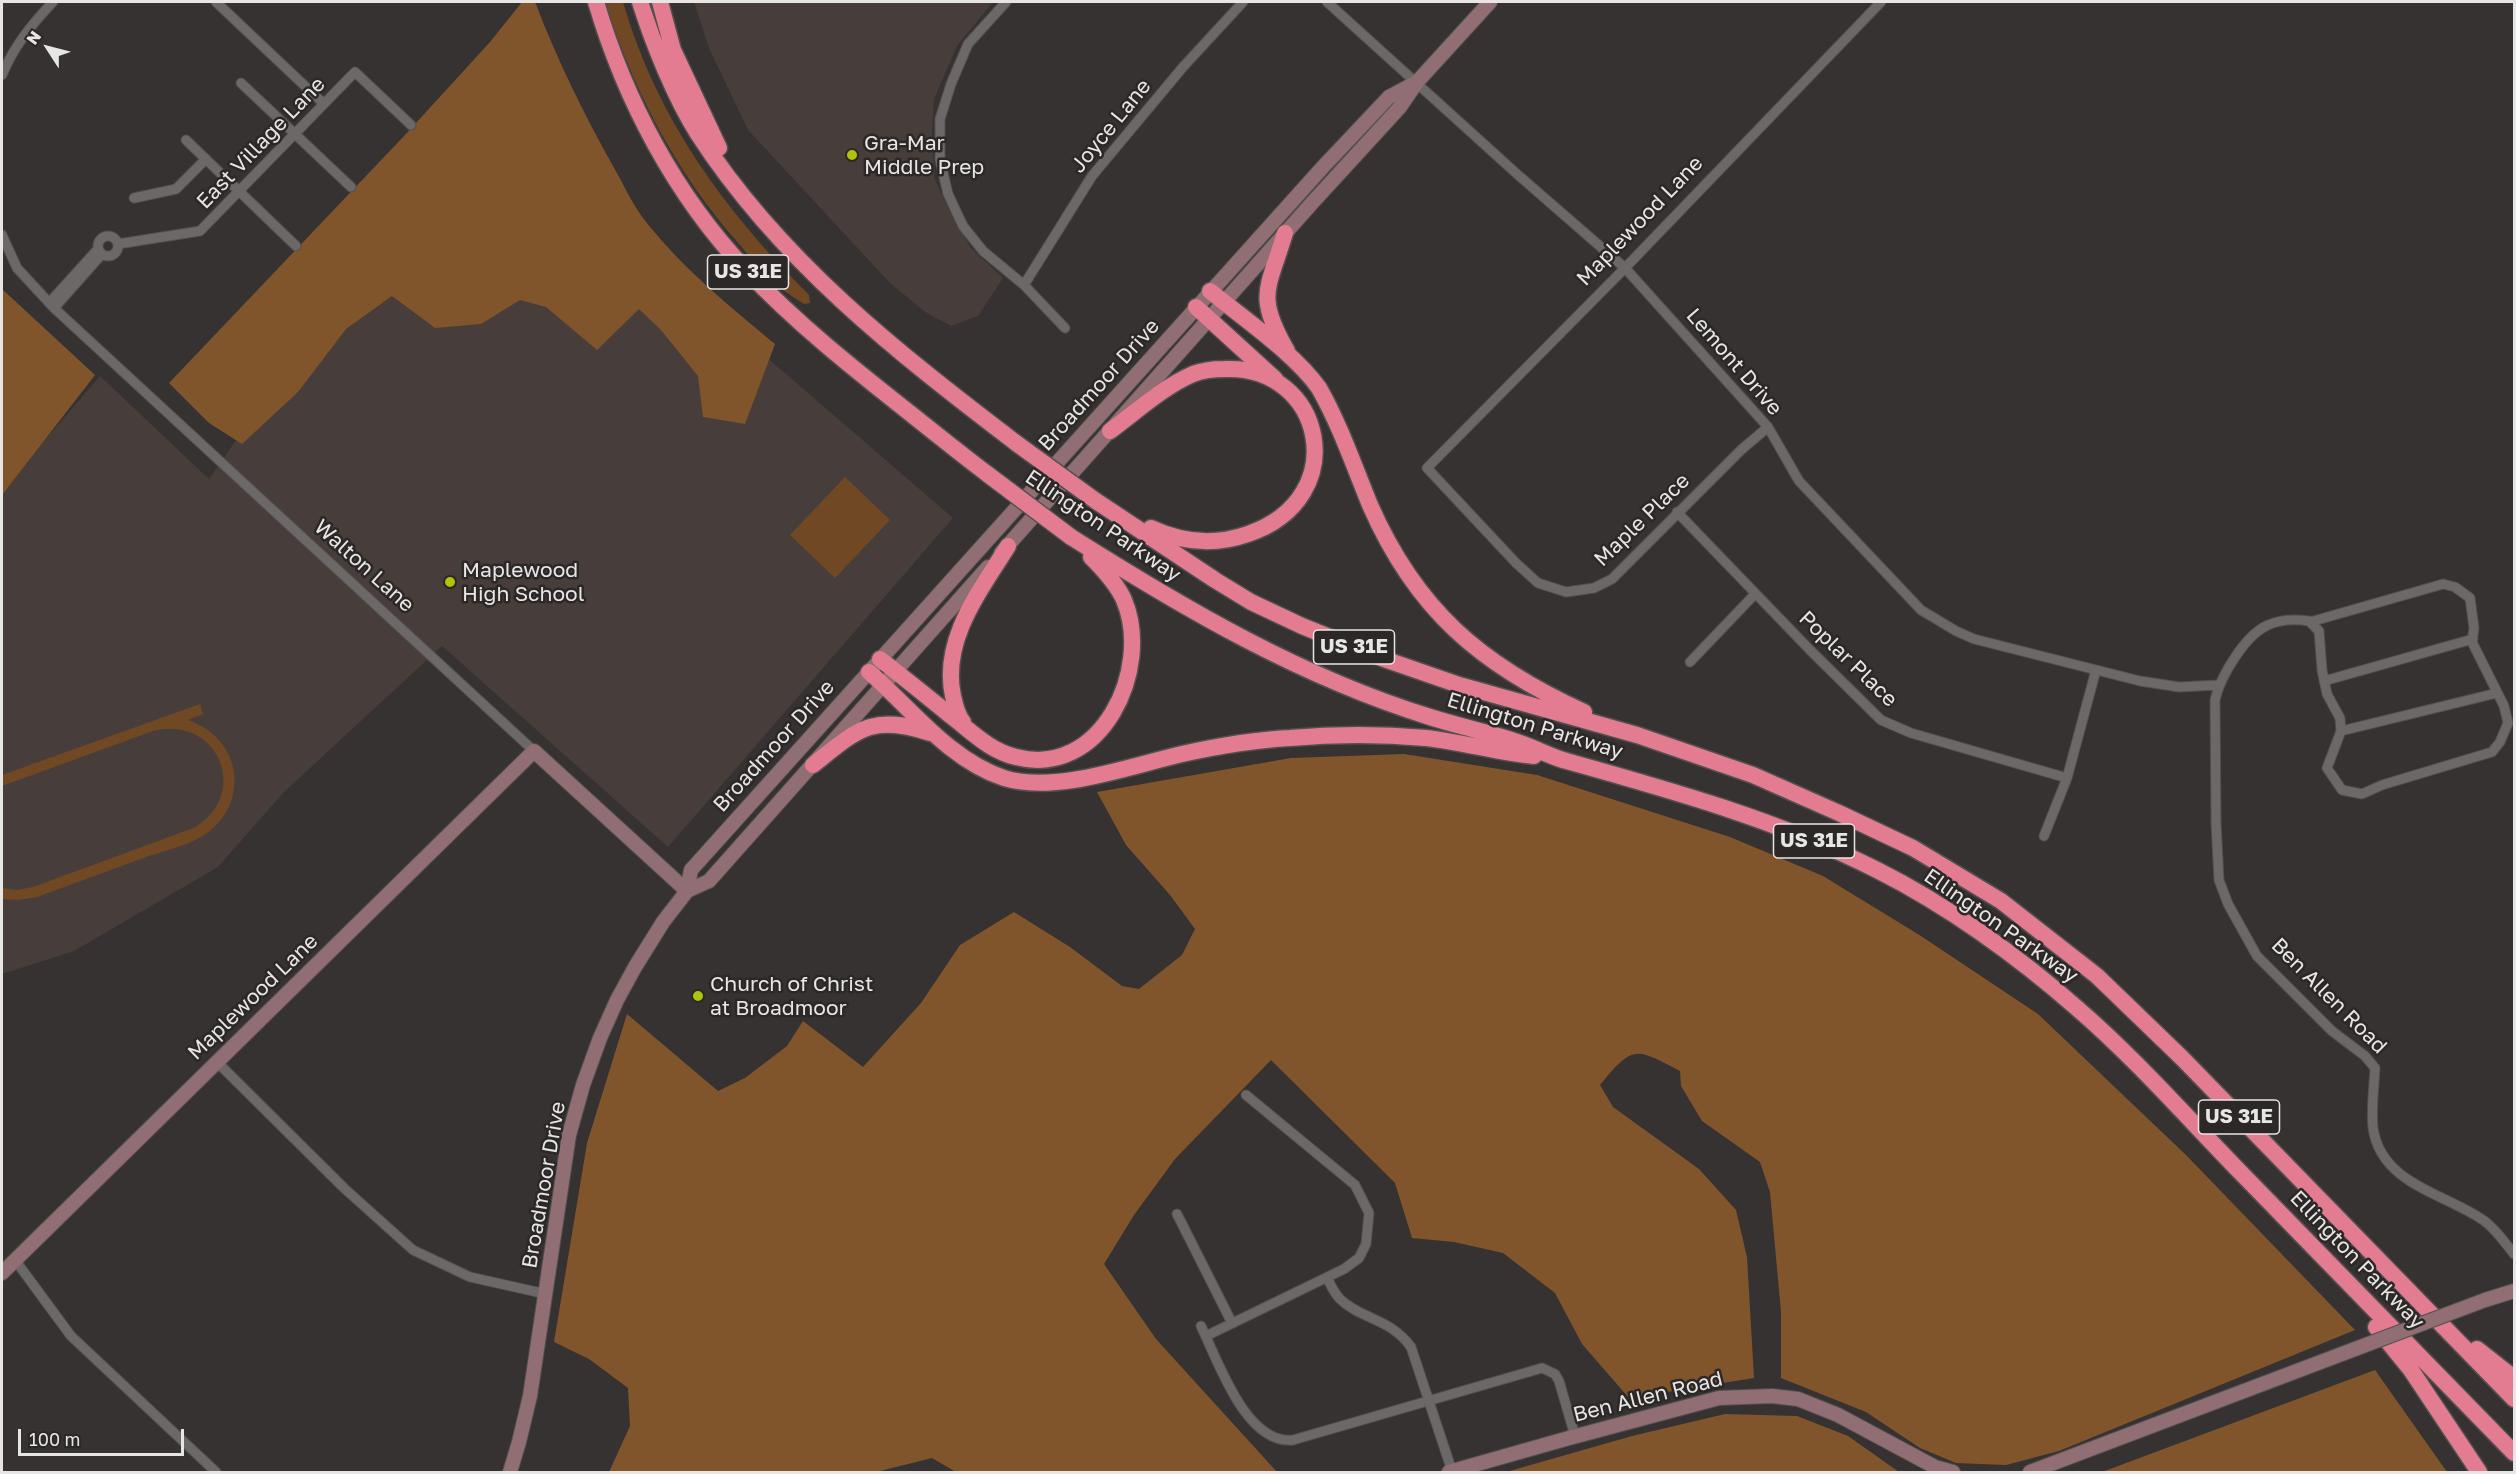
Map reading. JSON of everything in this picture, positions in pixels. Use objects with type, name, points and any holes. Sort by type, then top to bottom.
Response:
[{"type":"highway","name":"Ellington Parkway","points":[[596,2],[613,50],[646,128],[664,161],[730,251],[762,287],[837,355],[986,473],[1071,537],[1199,615],[1290,663],[1429,717],[1518,742],[1556,757],[1696,798],[1856,860],[1913,890],[1985,937],[2080,1010],[2170,1099],[2514,1453]]},
{"type":"highway","name":"Ellington Parkway","points":[[639,2],[660,55],[698,134],[760,219],[827,289],[881,337],[1017,443],[1096,501],[1215,580],[1251,602],[1302,626],[1384,659],[1459,685],[1637,735],[1753,775],[1913,848],[2001,901],[2097,976],[2182,1058],[2514,1399]]},
{"type":"highway","points":[[660,2],[673,50],[701,111],[760,219]]},
{"type":"highway","points":[[1285,233],[1270,275],[1267,303],[1271,321],[1290,357]]},
{"type":"highway","points":[[1210,291],[1290,357],[1310,375],[1320,388],[1391,548],[1417,588],[1440,617],[1458,634],[1510,674],[1547,695],[1637,735]]},
{"type":"highway","points":[[1096,501],[1166,536],[1184,541],[1222,541],[1238,538],[1266,527],[1286,514],[1310,484],[1315,467],[1316,451],[1307,418],[1289,392],[1196,307]]},
{"type":"highway","points":[[1110,431],[1181,380],[1208,370],[1240,369],[1266,376],[1289,392]]},
{"type":"highway","points":[[874,666],[895,671],[980,740],[1004,754],[1031,760],[1046,760],[1075,750],[1097,735],[1126,687],[1131,633],[1124,600],[1103,569],[1071,537]]},
{"type":"highway","points":[[969,730],[960,718],[951,686],[952,653],[961,626],[1008,546]]},
{"type":"highway","points":[[874,666],[884,685],[936,735],[963,757],[990,773],[1022,782],[1071,780],[1219,747],[1261,740],[1330,735],[1426,738],[1527,755],[1556,757]]},
{"type":"highway","points":[[813,765],[854,733],[866,728],[896,723],[936,735]]},
{"type":"highway","points":[[2297,1232],[2411,1370],[2479,1473]]},
{"type":"highway","points":[[2377,1260],[2488,1358],[2514,1377]]},
{"type":"main road","name":"Broadmoor Drive","points":[[687,891],[709,881],[1285,233],[1400,108],[1417,82],[1490,2]]},
{"type":"main road","name":"Broadmoor Drive","points":[[510,1473],[530,1396],[569,1135],[600,1038],[635,967],[663,922],[687,891],[691,870],[1210,291],[1389,97],[1417,82]]},
{"type":"main road","name":"Walton Lane","points":[[534,751],[687,891]]},
{"type":"main road","name":"Maplewood Lane","points":[[2,1273],[534,751]]},
{"type":"main road","points":[[2030,1473],[2514,1291]]},
{"type":"main road","name":"Ben Allen Road","points":[[1451,1472],[1719,1398],[1772,1396],[1798,1399],[1838,1415],[1935,1467],[1953,1473]]},
{"type":"street","points":[[3,70],[11,54],[33,23],[53,2]]},
{"type":"street","points":[[216,2],[324,104]]},
{"type":"street","points":[[1006,2],[969,44],[951,84],[940,119],[940,160],[948,194],[963,226],[983,251],[1024,285],[1065,328]]},
{"type":"street","name":"Joyce Lane","points":[[1024,285],[1092,176],[1183,67],[1243,2]]},
{"type":"street","name":"Lemont Drive","points":[[1327,2],[1625,268],[1768,427],[1799,481],[1921,610],[1974,639],[2096,670],[2140,681],[2179,687],[2218,685]]},
{"type":"street","name":"Maplewood Lane","points":[[1427,468],[1625,268],[1881,2]]},
{"type":"street","name":"East Village Lane","points":[[118,244],[200,231],[355,72],[411,125]]},
{"type":"street","points":[[241,83],[351,187]]},
{"type":"street","points":[[186,140],[296,246]]},
{"type":"street","points":[[134,198],[176,189],[206,159]]},
{"type":"street","name":"Walton Lane","points":[[2,235],[17,268]]},
{"type":"street","name":"East Village Lane","points":[[52,306],[100,252],[100,240],[105,236],[114,238],[118,244],[117,250],[112,255],[100,252]]},
{"type":"street","name":"Walton Lane","points":[[2,255],[52,306],[534,751]]},
{"type":"street","name":"Maple Place","points":[[1427,468],[1523,569],[1538,582],[1566,592],[1594,588],[1612,579],[1677,512],[1768,427]]},
{"type":"street","name":"Poplar Place","points":[[1677,512],[1881,720],[1911,733],[2067,778]]},
{"type":"street","name":"Ben Allen Road","points":[[2472,639],[2474,628],[2470,598],[2456,587],[2443,584],[2310,622],[2290,619],[2266,625],[2243,647],[2218,685],[2215,700],[2219,880],[2228,904],[2257,956],[2332,1031],[2365,1056],[2375,1068],[2373,1129],[2383,1152],[2395,1171],[2410,1182],[2484,1221],[2514,1254]]},
{"type":"street","points":[[1690,662],[1755,594]]},
{"type":"street","points":[[2310,622],[2319,632],[2324,681],[2327,694],[2340,718],[2341,731],[2327,768],[2342,790],[2362,794],[2382,785],[2493,752],[2508,723],[2504,706],[2486,674],[2472,639],[2324,681]]},
{"type":"street","points":[[2044,836],[2067,778],[2096,670]]},
{"type":"street","points":[[2341,731],[2497,693]]},
{"type":"street","points":[[217,1062],[345,1189],[413,1250],[470,1277],[546,1294]]},
{"type":"street","points":[[1206,1336],[1327,1278],[1359,1258],[1366,1244],[1369,1213],[1355,1185],[1246,1095]]},
{"type":"street","points":[[1177,1214],[1232,1323]]},
{"type":"street","points":[[15,1260],[71,1336],[216,1473]]},
{"type":"street","points":[[1327,1278],[1338,1297],[1347,1305],[1391,1326],[1402,1335],[1414,1354],[1451,1472]]},
{"type":"street","points":[[1201,1326],[1249,1419],[1265,1434],[1278,1439],[1293,1440],[1542,1368],[1549,1370],[1559,1381],[1575,1436]]},
{"type":"shaded area","points":[[522,2],[535,2],[581,106],[643,218],[689,269],[775,344],[745,424],[703,417],[698,376],[661,330],[639,309],[597,350],[546,307],[520,300],[481,324],[435,328],[392,296],[346,329],[298,392],[242,444],[209,423],[169,383],[405,135],[490,42]]},
{"type":"shaded area","points":[[605,2],[623,2],[637,45],[674,124],[722,196],[778,263],[809,295],[810,303],[804,304],[765,275],[696,190],[677,161],[644,100],[629,68]]},
{"type":"shaded area","name":"Gra-Mar Middle Prep","points":[[694,2],[993,2],[957,46],[934,99],[932,132],[934,177],[949,210],[971,248],[1003,278],[978,316],[951,326],[925,312],[890,283],[748,130],[709,48]]},
{"type":"shaded area","name":"Maplewood High School","points":[[409,268],[691,292],[953,518],[668,847],[442,646],[282,794],[218,867],[74,951],[2,974],[2,490],[100,376],[209,479],[234,443],[344,317]]},
{"type":"shaded area","points":[[2,289],[95,375],[2,495]]},
{"type":"shaded area","points":[[845,477],[890,520],[835,578],[790,535]]},
{"type":"shaded area","points":[[200,704],[203,714],[188,720],[203,727],[222,744],[230,758],[234,776],[233,793],[228,809],[212,829],[190,842],[37,897],[18,900],[2,899],[2,888],[17,890],[33,887],[196,827],[213,812],[221,795],[223,777],[219,760],[209,745],[194,734],[175,729],[153,731],[2,786],[2,775]]},
{"type":"shaded area","points":[[1404,754],[1537,775],[1730,837],[1823,876],[1921,936],[2038,1014],[2186,1155],[2355,1330],[2059,1451],[2006,1465],[1956,1463],[1920,1448],[1866,1412],[1781,1378],[1781,1312],[1770,1192],[1760,1162],[1702,1121],[1681,1086],[1680,1071],[1653,1058],[1636,1054],[1628,1056],[1621,1062],[1600,1085],[1613,1107],[1699,1169],[1736,1210],[1747,1257],[1754,1378],[1629,1398],[1582,1344],[1555,1293],[1503,1253],[1454,1242],[1412,1238],[1395,1183],[1271,1060],[1175,1159],[1134,1215],[1104,1264],[1156,1339],[1277,1472],[956,1472],[932,1458],[876,1472],[609,1472],[630,1426],[628,1388],[589,1359],[554,1342],[587,1143],[627,1014],[718,1091],[745,1078],[787,1046],[803,1021],[863,1067],[921,1003],[960,945],[1014,912],[1070,947],[1122,986],[1139,989],[1182,955],[1195,929],[1170,895],[1126,845],[1097,792],[1291,758]]},
{"type":"shaded area","points":[[2375,1370],[2447,1472],[2102,1472]]},
{"type":"shaded area","points":[[1725,1414],[1797,1416],[1848,1436],[1899,1472],[1506,1472],[1632,1436]]},
{"type":"place","name":"Gra-Mar Middle Prep","points":[[852,155]]},
{"type":"place","name":"Maplewood High School","points":[[450,582]]},
{"type":"place","name":"Church of Christ at Broadmoor","points":[[698,996]]}]
